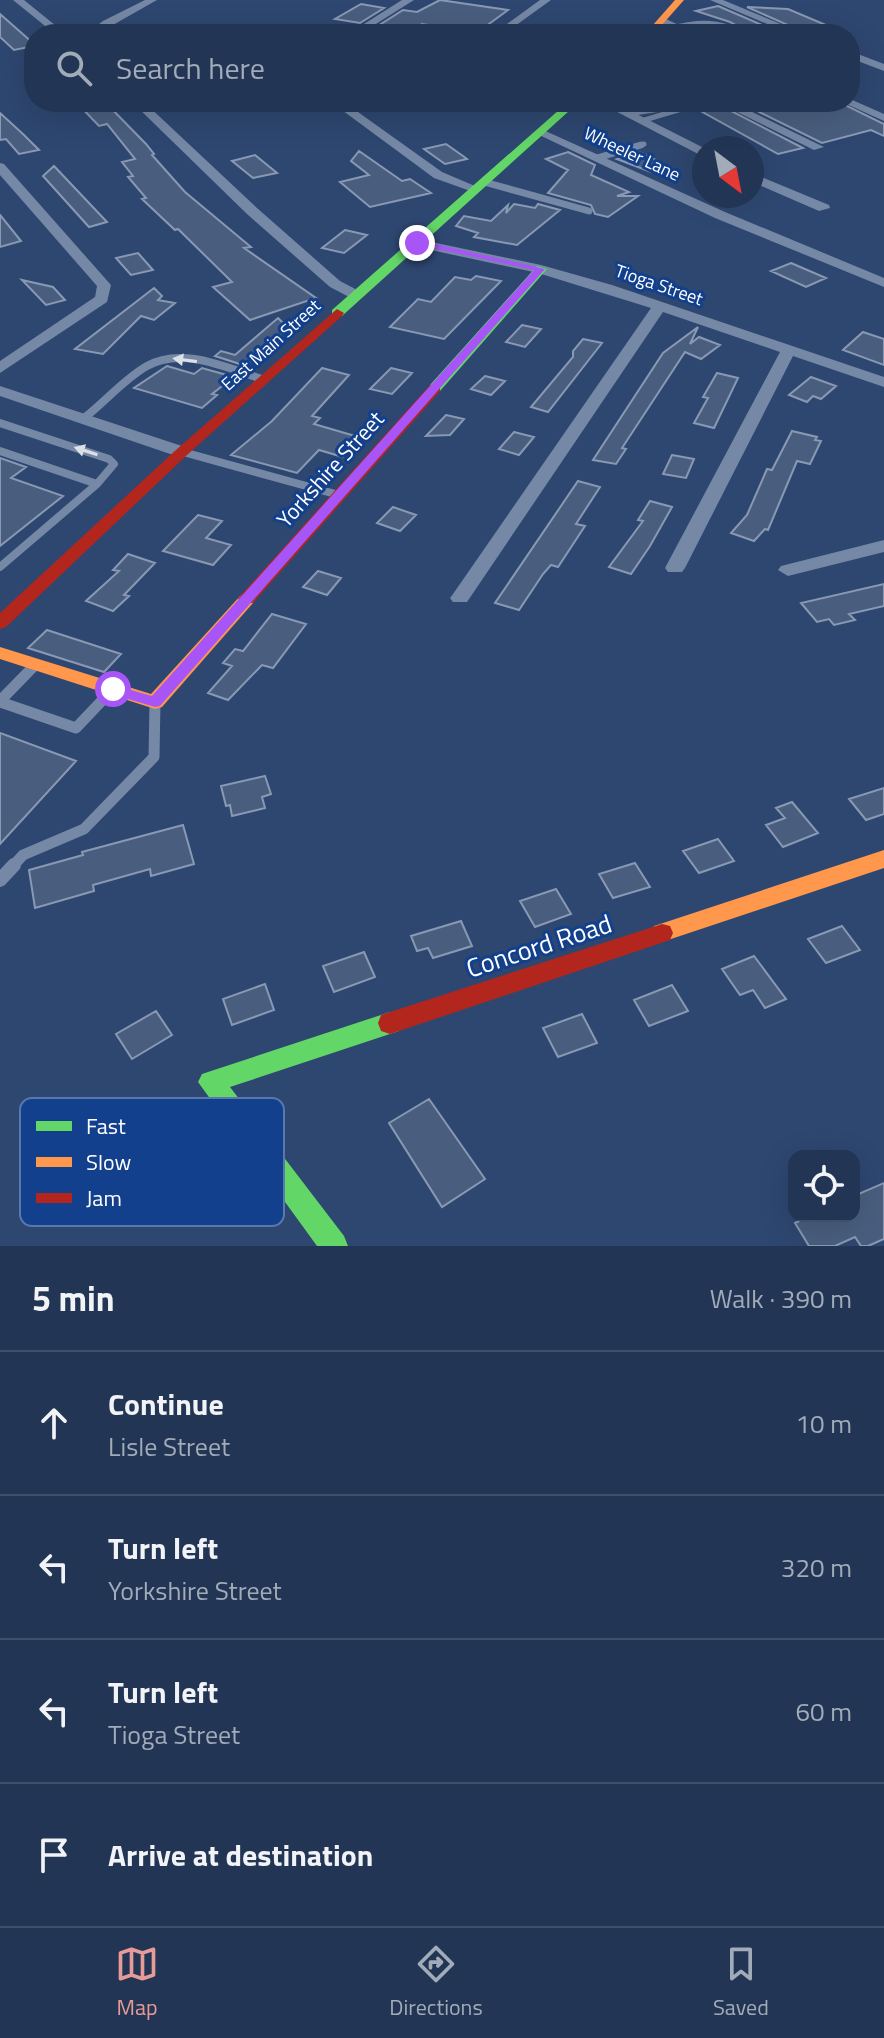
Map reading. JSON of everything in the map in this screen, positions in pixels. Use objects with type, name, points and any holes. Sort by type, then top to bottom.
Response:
[{"type":"main road","points":[[679,24],[680,0]]},
{"type":"main road","name":"East Main Street","points":[[0,623],[182,452],[563,112]]},
{"type":"main road","name":"Yorkshire Street","points":[[155,702],[541,269]]},
{"type":"main road","points":[[0,653],[155,702]]},
{"type":"main road","name":"Concord Road","points":[[223,1098],[211,1082],[884,859]]},
{"type":"main road","name":"Concord Road","points":[[284,1179],[334,1246]]},
{"type":"street","points":[[18,0],[48,24]]},
{"type":"street","points":[[105,24],[152,0]]},
{"type":"street","points":[[369,24],[409,0]]},
{"type":"street","points":[[512,24],[546,0]]},
{"type":"street","points":[[715,0],[775,24]]},
{"type":"street","points":[[860,58],[884,68]]},
{"type":"street","points":[[860,107],[884,118]]},
{"type":"street","points":[[148,112],[252,211],[335,284],[356,295]]},
{"type":"street","points":[[351,112],[438,175],[480,186]]},
{"type":"street","points":[[623,112],[692,147]]},
{"type":"street","points":[[744,112],[818,147]]},
{"type":"street","name":"Wheeler Lane","points":[[541,132],[720,215],[884,283]]},
{"type":"street","points":[[0,167],[104,285],[102,299],[90,309],[0,368]]},
{"type":"street","points":[[764,182],[824,208]]},
{"type":"street","name":"Tioga Street","points":[[417,243],[541,269],[884,382]]},
{"type":"street","points":[[460,598],[660,306]]},
{"type":"street","points":[[675,568],[788,351]]},
{"type":"street","points":[[0,391],[182,452]]},
{"type":"street","points":[[788,570],[884,546]]},
{"type":"lane","points":[[692,24],[709,20],[720,24]]},
{"type":"lane","points":[[627,114],[637,112]]},
{"type":"lane","points":[[641,121],[670,112]]},
{"type":"lane","points":[[597,158],[644,144]]},
{"type":"lane","points":[[480,186],[589,211]]},
{"type":"lane","points":[[84,418],[135,374],[162,359],[186,358],[263,379]]},
{"type":"lane","points":[[0,423],[109,459],[114,464],[97,484],[0,567]]},
{"type":"lane","points":[[0,451],[97,484]]},
{"type":"lane","points":[[182,452],[339,495]]},
{"type":"lane","points":[[35,665],[0,701],[76,728],[113,689]]},
{"type":"lane","points":[[0,880],[23,855],[84,829],[154,757],[155,702]]},
{"type":"building","points":[[440,0],[508,10],[489,24],[381,24],[403,10],[417,12]]},
{"type":"building","points":[[361,4],[384,8],[360,23],[335,19]]},
{"type":"building","points":[[718,6],[760,24],[734,24],[696,11]]},
{"type":"building","points":[[747,7],[788,9],[823,24],[785,24]]},
{"type":"building","points":[[0,14],[24,35],[24,48],[14,50],[0,37]]},
{"type":"building","points":[[86,112],[115,112],[185,192],[251,247],[244,248],[316,298],[250,320],[213,287],[232,282],[142,199],[146,198],[128,177],[133,176],[122,162],[135,159],[107,124],[99,126]]},
{"type":"building","points":[[703,112],[733,112],[803,148],[778,154],[764,146],[764,136],[746,136]]},
{"type":"building","points":[[759,112],[859,112],[884,124],[884,136],[871,130],[822,143]]},
{"type":"building","points":[[0,113],[39,150],[19,154],[6,139],[0,140]]},
{"type":"building","points":[[446,144],[467,159],[445,164],[424,149]]},
{"type":"building","points":[[359,151],[402,181],[410,179],[431,193],[370,207],[340,182],[369,175],[351,161]]},
{"type":"building","points":[[568,152],[595,165],[591,175],[629,192],[617,196],[638,196],[608,217],[595,214],[591,205],[548,193],[568,170],[546,159]]},
{"type":"building","points":[[639,152],[656,160],[651,172],[617,159]]},
{"type":"building","points":[[255,155],[277,173],[253,178],[232,161]]},
{"type":"building","points":[[54,166],[107,222],[89,227],[43,176]]},
{"type":"building","points":[[514,204],[535,208],[538,204],[560,210],[517,245],[474,237],[478,233],[456,226],[464,216],[491,221],[508,205],[506,213]]},
{"type":"building","points":[[0,215],[21,241],[0,247]]},
{"type":"building","points":[[345,230],[367,235],[344,253],[322,248]]},
{"type":"building","points":[[138,253],[153,270],[131,275],[116,258]]},
{"type":"building","points":[[791,263],[826,278],[806,287],[771,271]]},
{"type":"building","points":[[476,276],[501,281],[444,339],[390,327],[418,299],[431,302],[455,277],[471,280]]},
{"type":"building","points":[[22,280],[53,287],[65,300],[46,305]]},
{"type":"building","points":[[154,288],[162,296],[158,300],[175,303],[154,320],[141,316],[103,354],[75,349]]},
{"type":"building","points":[[278,318],[288,328],[246,366],[215,356],[221,351],[235,355]]},
{"type":"building","points":[[522,325],[541,329],[525,347],[506,342]]},
{"type":"building","points":[[698,327],[690,344],[699,337],[720,345],[701,359],[685,352],[622,448],[626,449],[616,464],[593,460],[663,353]]},
{"type":"building","points":[[863,332],[884,339],[884,365],[843,350]]},
{"type":"building","points":[[583,339],[602,343],[548,412],[531,407],[573,357],[573,351]]},
{"type":"building","points":[[167,366],[194,374],[202,368],[234,377],[212,394],[217,395],[202,408],[134,388]]},
{"type":"building","points":[[322,368],[349,375],[312,416],[320,418],[314,424],[362,438],[343,457],[319,450],[297,473],[231,455],[272,421]]},
{"type":"building","points":[[391,368],[412,373],[392,394],[370,389]]},
{"type":"building","points":[[717,373],[738,378],[714,428],[694,423],[708,398],[703,397]]},
{"type":"building","points":[[485,376],[505,381],[491,395],[471,389]]},
{"type":"building","points":[[811,377],[836,386],[821,399],[813,396],[807,402],[789,395]]},
{"type":"building","points":[[446,415],[464,419],[450,435],[426,436]]},
{"type":"building","points":[[792,431],[817,437],[815,440],[821,441],[810,464],[797,461],[768,530],[765,529],[754,541],[731,533],[747,515],[767,469],[772,470]]},
{"type":"building","points":[[514,432],[534,437],[519,455],[499,449]]},
{"type":"building","points":[[672,455],[694,459],[686,478],[663,474]]},
{"type":"building","points":[[0,458],[26,467],[11,478],[63,496],[0,546]]},
{"type":"building","points":[[578,481],[600,487],[576,524],[585,526],[558,567],[551,565],[519,610],[495,603]]},
{"type":"building","points":[[650,501],[672,507],[650,546],[631,574],[609,567],[643,521],[638,520]]},
{"type":"building","points":[[393,507],[416,515],[400,531],[377,523]]},
{"type":"building","points":[[198,515],[222,521],[206,538],[231,545],[213,565],[163,551]]},
{"type":"building","points":[[128,554],[155,563],[124,595],[129,596],[113,611],[86,601],[119,571],[113,570]]},
{"type":"building","points":[[318,571],[341,578],[327,595],[303,587]]},
{"type":"building","points":[[884,584],[884,606],[849,614],[855,620],[834,625],[829,619],[817,622],[801,603]]},
{"type":"building","points":[[272,614],[306,624],[273,668],[262,665],[228,700],[208,693],[232,666],[223,663],[235,649],[243,651]]},
{"type":"building","points":[[47,630],[121,654],[104,672],[28,648]]},
{"type":"building","points":[[0,733],[76,761],[0,844]]},
{"type":"building","points":[[265,776],[271,794],[262,797],[265,808],[232,816],[221,786]]},
{"type":"building","points":[[884,788],[884,814],[866,820],[849,799]]},
{"type":"building","points":[[792,802],[818,833],[783,847],[766,825],[785,818],[776,808]]},
{"type":"building","points":[[183,825],[194,864],[151,876],[150,869],[93,885],[94,891],[35,908],[29,870],[83,855],[82,852]]},
{"type":"building","points":[[718,839],[734,861],[699,873],[683,851]]},
{"type":"building","points":[[635,863],[650,887],[613,898],[599,874]]},
{"type":"building","points":[[556,889],[571,914],[535,927],[520,901]]},
{"type":"building","points":[[461,921],[472,946],[433,958],[428,948],[417,951],[411,936]]},
{"type":"building","points":[[842,926],[860,950],[826,963],[808,939]]},
{"type":"building","points":[[364,952],[375,977],[334,992],[323,966]]},
{"type":"building","points":[[754,956],[786,999],[765,1008],[753,990],[740,995],[722,969]]},
{"type":"building","points":[[265,984],[274,1010],[232,1025],[223,999]]},
{"type":"building","points":[[672,985],[688,1011],[649,1026],[634,1000]]},
{"type":"building","points":[[156,1011],[172,1035],[132,1059],[116,1034]]},
{"type":"building","points":[[582,1014],[597,1043],[558,1057],[543,1028]]},
{"type":"building","points":[[429,1099],[485,1179],[442,1207],[389,1123]]},
{"type":"building","points":[[884,1183],[884,1239],[868,1246],[861,1246],[855,1237],[835,1246],[809,1246],[795,1223],[860,1222],[860,1193]]},
{"type":"traffic: fast","points":[[337,313],[563,112]]},
{"type":"traffic: fast","points":[[435,388],[541,269]]},
{"type":"traffic: fast","points":[[223,1098],[211,1082],[390,1023]]},
{"type":"traffic: fast","points":[[284,1179],[334,1246]]},
{"type":"traffic: slow","points":[[658,24],[680,0]]},
{"type":"traffic: slow","points":[[0,653],[155,702],[247,599]]},
{"type":"traffic: slow","points":[[662,933],[884,859]]},
{"type":"traffic: jam","points":[[0,623],[182,452],[337,313]]},
{"type":"traffic: jam","points":[[247,599],[435,388]]},
{"type":"traffic: jam","points":[[390,1023],[662,933]]},
{"type":"route","points":[[113,689],[155,702],[541,269],[417,243]]}]
